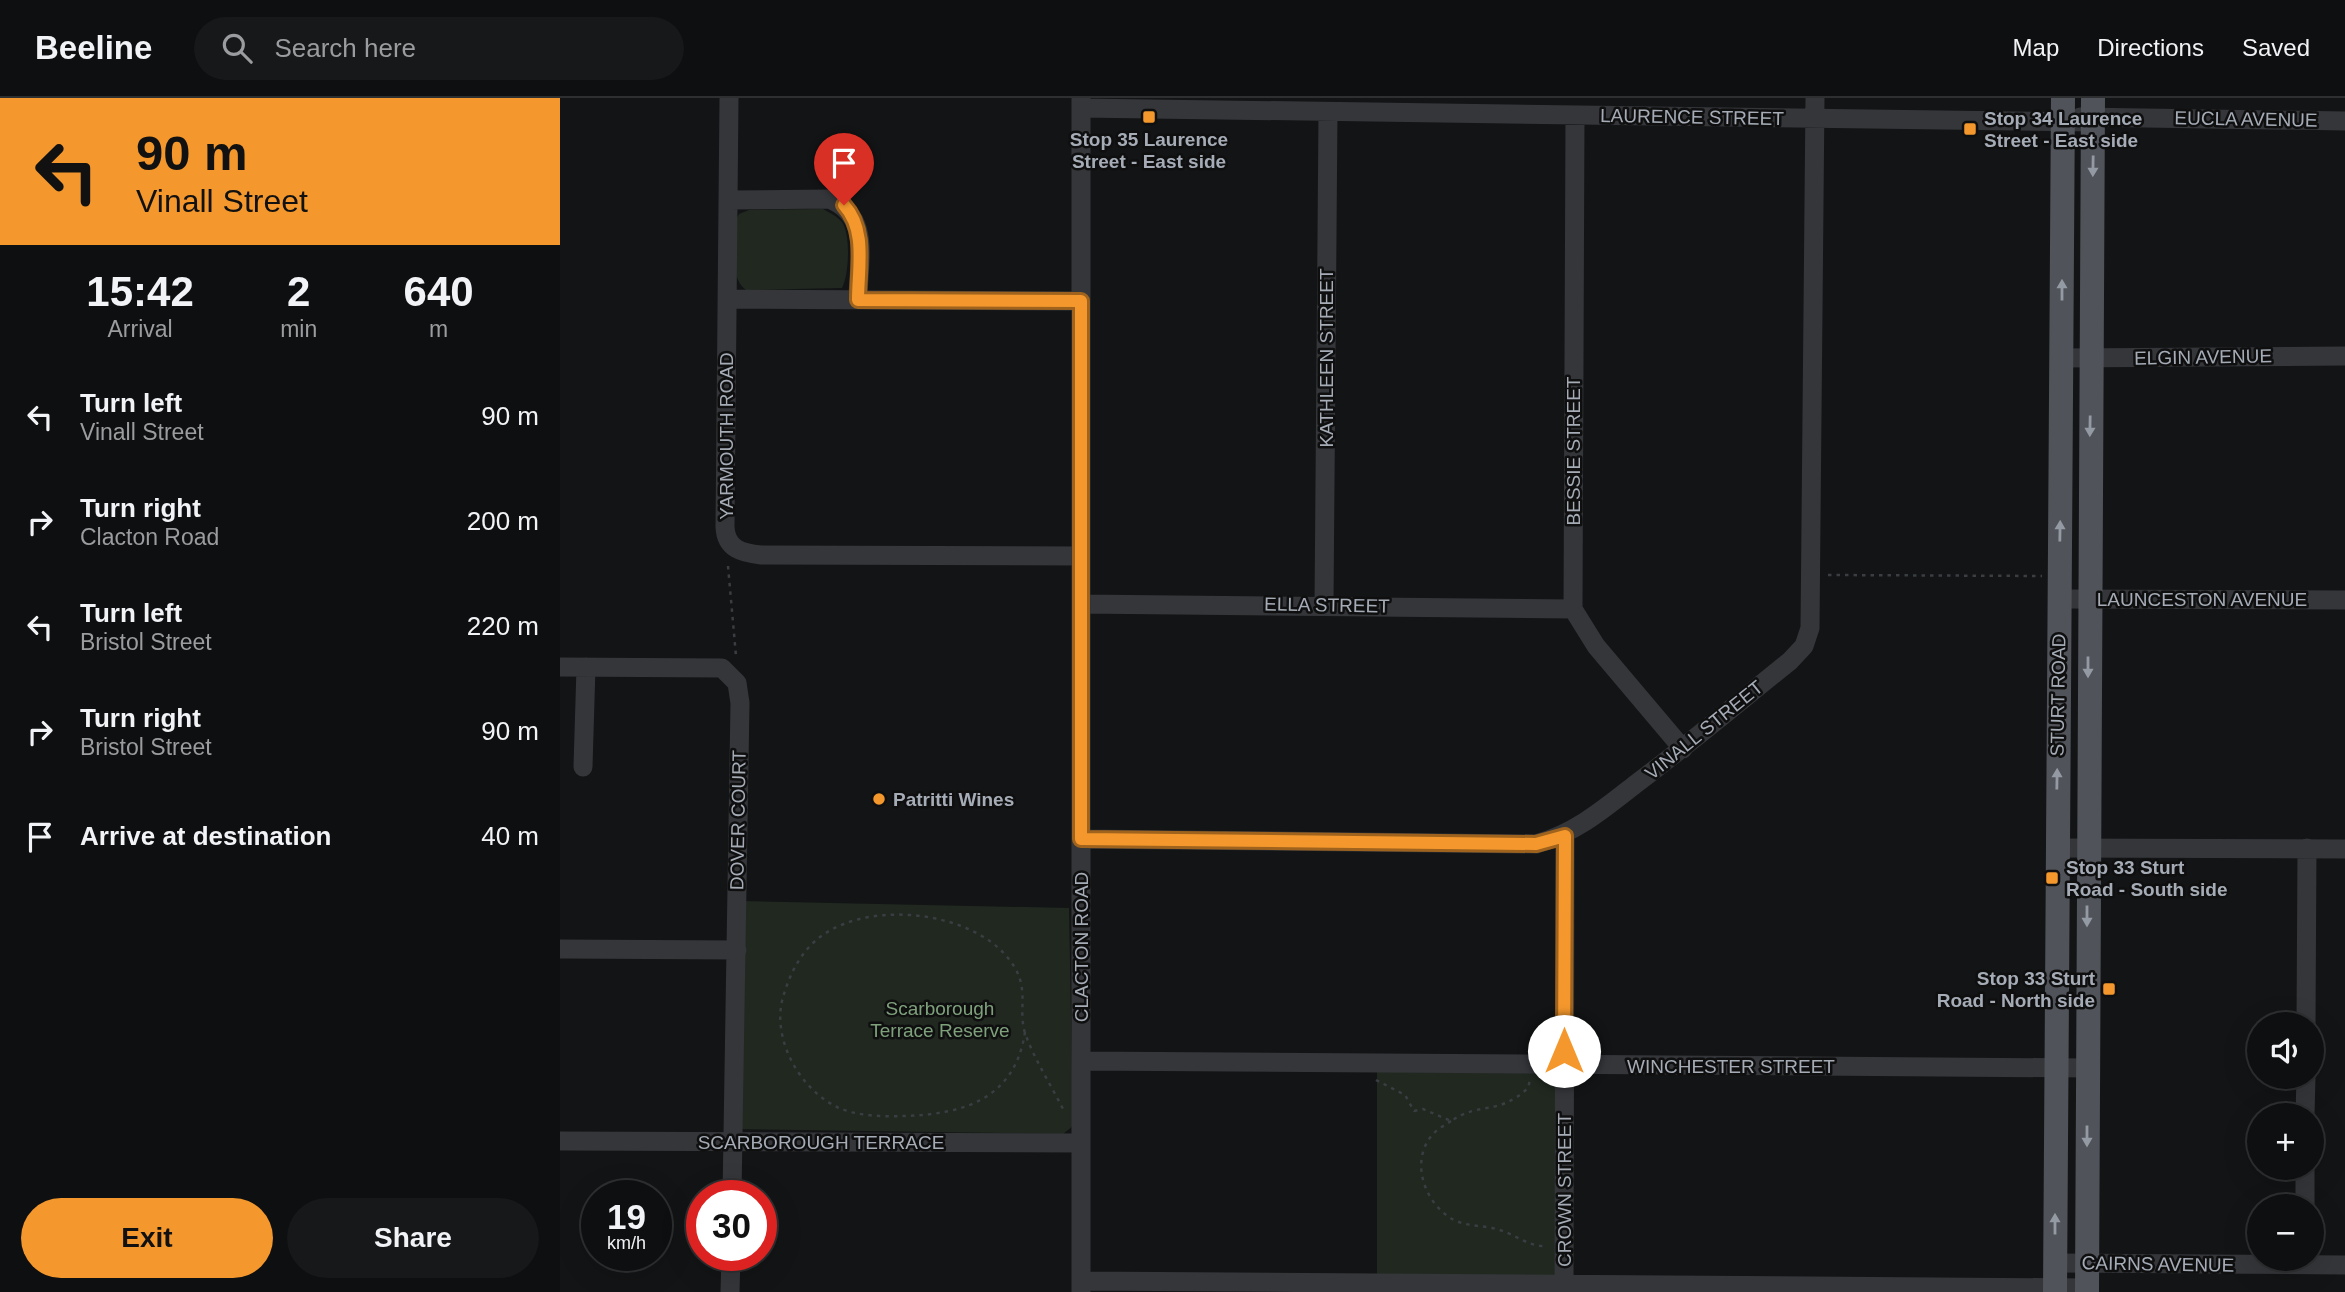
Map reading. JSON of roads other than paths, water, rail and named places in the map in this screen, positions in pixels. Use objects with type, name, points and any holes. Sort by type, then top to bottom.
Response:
[{"type":"main road","name":"STURT ROAD","points":[[2055,1281],[2063,112]]},
{"type":"main road","name":"STURT ROAD","points":[[2087,1281],[2087,848],[2093,113]]},
{"type":"street","name":"YARMOUTH ROAD","points":[[729,98],[726,535],[741,552],[761,555],[1081,556]]},
{"type":"street","name":"VINALL STREET","points":[[1081,839],[1536,844],[1565,836],[1683,749],[1804,646],[1810,628],[1815,98]]},
{"type":"street","name":"LAURENCE STREET","points":[[1081,103],[1328,112],[1457,106],[1575,115],[1815,118],[2093,113]]},
{"type":"street","name":"CLACTON ROAD","points":[[1081,103],[1081,1062],[1076,1143],[1081,1286]]},
{"type":"street","name":"KATHLEEN STREET","points":[[1324,604],[1328,112]]},
{"type":"street","name":"EUCLA AVENUE","points":[[2093,113],[2345,121]]},
{"type":"street","name":"BESSIE STREET","points":[[1573,609],[1575,115]]},
{"type":"street","points":[[728,200],[829,199],[844,205],[855,217],[859,232],[858,300]]},
{"type":"street","points":[[727,299],[1081,301]]},
{"type":"street","name":"ELGIN AVENUE","points":[[2062,358],[2345,356]]},
{"type":"street","name":"LAUNCESTON AVENUE","points":[[2059,588],[2089,598],[2345,600]]},
{"type":"street","name":"ELLA STREET","points":[[1081,604],[1324,604],[1573,609]]},
{"type":"street","points":[[1573,609],[1596,646],[1683,749]]},
{"type":"street","points":[[560,667],[586,667],[583,767]]},
{"type":"street","name":"DOVER COURT","points":[[586,667],[722,668],[733,677],[740,691],[732,1180]]},
{"type":"street","name":"CROWN STREET","points":[[1564,1288],[1565,836]]},
{"type":"street","points":[[2056,848],[2345,849]]},
{"type":"street","points":[[2306,1012],[2307,848]]},
{"type":"street","points":[[560,949],[737,950]]},
{"type":"street","name":"WINCHESTER STREET","points":[[1081,1062],[2087,1068]]},
{"type":"street","name":"SCARBOROUGH TERRACE","points":[[560,1141],[1076,1143]]},
{"type":"street","name":"CAIRNS AVENUE","points":[[2324,1263],[2345,1265]]},
{"type":"street","name":"CAIRNS AVENUE","points":[[1081,1286],[1564,1288],[2087,1281],[2247,1267]]},
{"type":"street","points":[[730,1292],[731,1271]]},
{"type":"place","name":"Stop 35 Laurence Street - East side","points":[[1149,117]]},
{"type":"place","name":"Stop 34 Laurence Street - East side","points":[[1970,129]]},
{"type":"place","name":"Patritti Wines","points":[[879,799]]},
{"type":"place","name":"Stop 33 Sturt Road - South side","points":[[2052,878]]},
{"type":"place","name":"Stop 33 Sturt Road - North side","points":[[2109,989]]},
{"type":"park label","name":"Scarborough Terrace Reserve","points":[[940,1019]]}]
